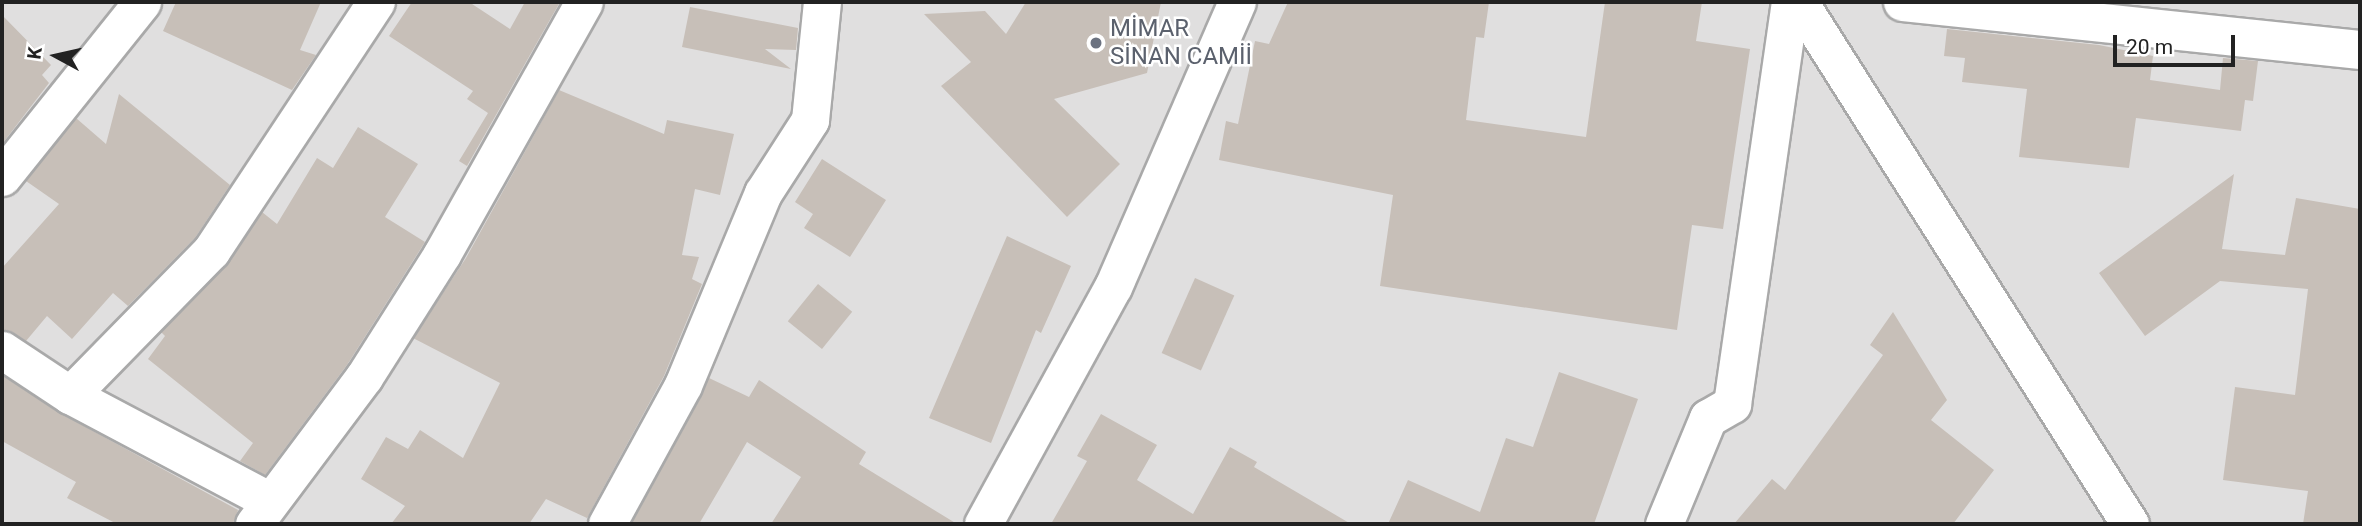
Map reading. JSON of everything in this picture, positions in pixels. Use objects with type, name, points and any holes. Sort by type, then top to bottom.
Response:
[{"type":"street","points":[[2,177],[142,2]]},
{"type":"street","points":[[70,395],[211,251],[376,2]]},
{"type":"street","points":[[2,351],[261,512],[363,377],[406,310],[584,2]]},
{"type":"street","points":[[607,524],[683,385],[763,193],[810,120],[822,2]]},
{"type":"street","points":[[986,523],[1113,287],[1237,2]]},
{"type":"street","points":[[1664,524],[1708,418],[1732,404],[1790,2]]},
{"type":"street","points":[[1799,2],[2130,524]]},
{"type":"street","points":[[1903,2],[2105,12],[2360,50]]},
{"type":"shaded area","points":[[2,2],[2360,2],[2360,524],[2,524]]},
{"type":"building","points":[[176,2],[321,2],[300,50],[316,55],[292,90],[163,31]]},
{"type":"building","points":[[412,2],[469,2],[510,29],[525,2],[560,2],[467,166],[459,161],[488,113],[467,99],[473,91],[389,36]]},
{"type":"building","points":[[1026,2],[1161,2],[1147,73],[1054,99],[1120,164],[1067,217],[941,86],[971,62],[924,14],[985,11],[1006,34]]},
{"type":"building","points":[[1288,2],[1489,2],[1484,38],[1476,37],[1466,120],[1586,137],[1605,2],[1702,2],[1696,41],[1750,49],[1723,229],[1692,225],[1677,330],[1380,286],[1393,195],[1219,160],[1226,121],[1238,124],[1255,41],[1269,44]]},
{"type":"building","points":[[690,7],[798,28],[796,50],[765,49],[791,69],[682,47]]},
{"type":"building","points":[[2,15],[51,65],[42,75],[49,83],[2,144]]},
{"type":"building","points":[[1947,29],[2099,45],[2153,56],[2150,80],[2220,90],[2223,58],[2258,61],[2253,101],[2245,100],[2241,131],[2136,118],[2129,168],[2019,157],[2027,89],[1962,82],[1965,58],[1944,56]]},
{"type":"building","points":[[559,90],[664,134],[667,120],[734,134],[720,195],[695,189],[682,255],[699,257],[692,279],[702,284],[664,376],[587,518],[546,499],[529,524],[391,524],[405,506],[361,479],[386,437],[408,449],[420,430],[463,458],[500,383],[413,338],[466,258]]},
{"type":"building","points":[[119,94],[230,185],[195,238],[128,306],[113,293],[72,339],[47,316],[26,341],[2,329],[2,268],[59,204],[26,181],[76,118],[106,144]]},
{"type":"building","points":[[358,127],[418,164],[385,217],[425,242],[347,365],[265,475],[240,461],[253,443],[148,359],[165,336],[161,332],[226,266],[262,212],[277,224],[317,158],[333,168]]},
{"type":"building","points":[[822,159],[886,200],[850,257],[804,228],[813,214],[795,202]]},
{"type":"building","points":[[2234,174],[2222,249],[2285,255],[2296,198],[2360,209],[2360,524],[2303,524],[2308,491],[2223,480],[2235,387],[2295,395],[2308,289],[2220,281],[2145,336],[2099,273]]},
{"type":"building","points":[[1007,236],[1071,266],[1041,333],[1036,330],[991,443],[929,418]]},
{"type":"building","points":[[1195,278],[1234,295],[1201,370],[1162,353]]},
{"type":"building","points":[[818,284],[852,312],[822,349],[788,321]]},
{"type":"building","points":[[1893,312],[1947,400],[1931,420],[1994,470],[1953,524],[1734,524],[1772,479],[1785,490],[1883,355],[1870,345]]},
{"type":"building","points":[[1559,372],[1638,399],[1594,524],[1388,524],[1408,480],[1480,512],[1506,438],[1533,447]]},
{"type":"building","points":[[2,375],[60,413],[238,510],[233,524],[117,524],[67,498],[76,482],[2,441]]},
{"type":"building","points":[[709,378],[749,397],[759,380],[866,452],[859,464],[957,524],[771,524],[801,477],[747,442],[699,524],[631,524]]},
{"type":"building","points":[[1101,414],[1157,445],[1137,480],[1193,514],[1230,447],[1257,462],[1254,467],[1351,524],[1051,524],[1087,461],[1077,456]]},
{"type":"place","name":"MİMAR SİNAN CAMİİ","points":[[1096,43]]}]
